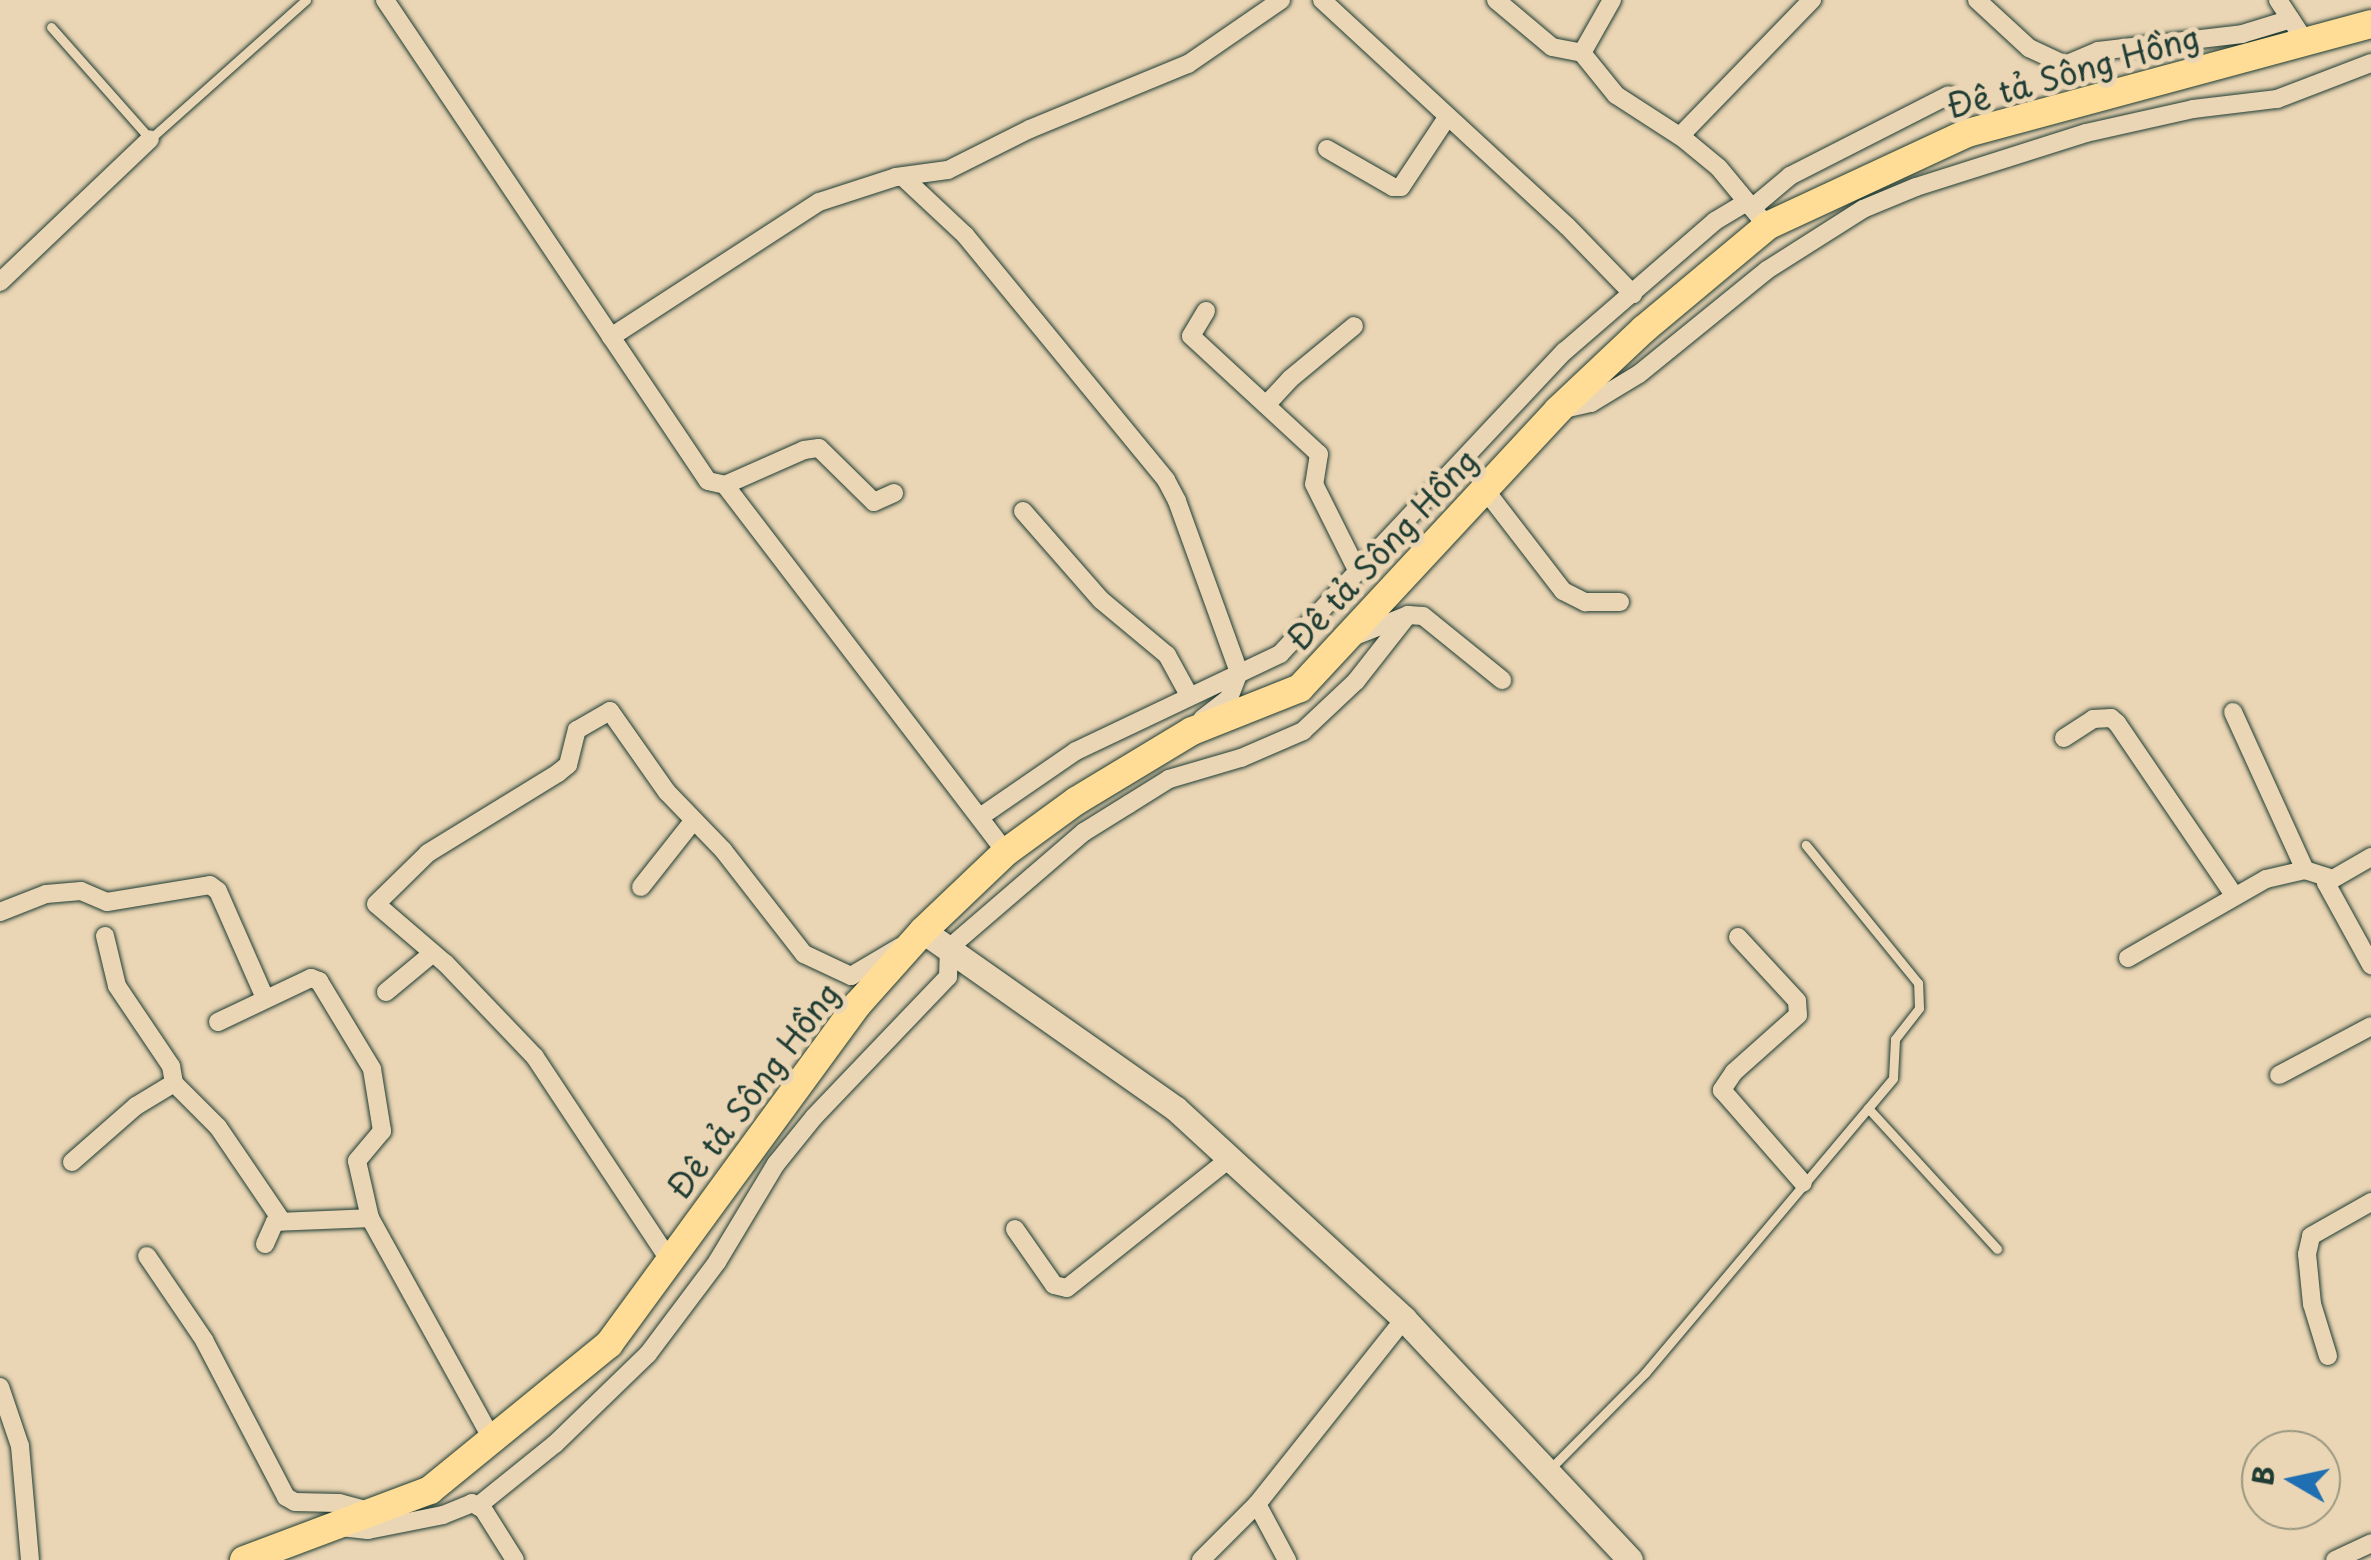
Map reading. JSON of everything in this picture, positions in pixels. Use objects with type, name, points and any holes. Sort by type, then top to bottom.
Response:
[{"type":"main road","name":"Đê tả Sông Hồng","points":[[244,1560],[430,1490],[609,1344],[858,1004],[924,931],[1006,852],[1109,780],[1192,731],[1300,688],[1558,410],[1644,329],[1755,212],[1859,184],[1968,134],[2298,30],[2371,24]]},
{"type":"street","points":[[385,0],[708,481],[725,485],[804,450],[819,448],[874,502],[894,493]]},
{"type":"street","points":[[611,337],[819,202],[903,177],[948,170],[1030,129],[1188,64],[1282,0]]},
{"type":"street","points":[[1322,0],[1446,119],[1567,226],[1633,294]]},
{"type":"street","points":[[1496,0],[1552,47],[1582,53],[1616,95],[1680,136],[1718,168],[1755,212]]},
{"type":"street","points":[[1582,53],[1612,0]]},
{"type":"street","points":[[1680,136],[1812,0]]},
{"type":"street","points":[[1977,0],[2029,48],[2064,65],[2098,51],[2298,30],[2278,0]]},
{"type":"street","points":[[1558,410],[1592,404],[1639,374],[1767,270],[1863,209],[1916,187],[2136,120],[2292,95],[2371,64]]},
{"type":"street","points":[[980,817],[1076,751],[1280,654],[1565,351],[1715,222],[1755,212],[1790,176],[1949,95]]},
{"type":"street","points":[[1327,149],[1393,187],[1401,187],[1446,119]]},
{"type":"street","points":[[0,282],[150,138]]},
{"type":"street","points":[[903,177],[965,234],[1166,480],[1189,530],[1239,672],[1229,698],[1192,731]]},
{"type":"street","points":[[1859,184],[1916,187]]},
{"type":"street","points":[[1206,311],[1191,336],[1319,454],[1313,468],[1314,484],[1358,572]]},
{"type":"street","points":[[1266,405],[1290,379],[1354,326]]},
{"type":"street","points":[[725,485],[1006,852]]},
{"type":"street","points":[[1486,491],[1563,591],[1585,602],[1620,602]]},
{"type":"street","points":[[1023,510],[1101,600],[1168,656],[1189,695]]},
{"type":"street","points":[[1345,640],[1408,614],[1423,616],[1440,625],[1502,680]]},
{"type":"street","points":[[1109,780],[1169,779],[1242,758],[1302,731],[1356,681],[1408,614]]},
{"type":"street","points":[[670,1260],[535,1057],[433,953],[376,904],[428,853],[568,764],[572,736],[604,712],[614,715],[667,792],[770,906],[804,954],[852,976],[924,931],[1176,1109],[1404,1319],[1630,1560]]},
{"type":"street","points":[[2233,712],[2305,870]]},
{"type":"street","points":[[2064,738],[2093,719],[2103,717],[2117,723],[2234,896]]},
{"type":"street","points":[[336,1526],[368,1530],[479,1505],[555,1444],[648,1354],[717,1262],[776,1164],[814,1116],[948,977],[949,948],[1084,832],[1169,779]]},
{"type":"street","points":[[640,887],[694,820]]},
{"type":"street","points":[[2371,858],[2326,883],[2371,965]]},
{"type":"street","points":[[2128,958],[2266,879],[2305,870],[2332,879]]},
{"type":"street","points":[[0,912],[46,894],[81,891],[108,902],[210,885],[218,891],[266,998]]},
{"type":"street","points":[[104,936],[118,986],[171,1066],[174,1083],[218,1127],[282,1221]]},
{"type":"street","points":[[1738,937],[1798,1001],[1798,1014],[1734,1072],[1722,1090],[1804,1182]]},
{"type":"street","points":[[386,992],[433,953]]},
{"type":"street","points":[[218,1022],[315,978],[372,1069],[382,1131],[357,1162],[370,1218],[492,1439]]},
{"type":"street","points":[[2279,1075],[2371,1026]]},
{"type":"street","points":[[72,1162],[136,1106],[174,1083]]},
{"type":"street","points":[[1016,1229],[1054,1286],[1066,1288],[1228,1160]]},
{"type":"street","points":[[2328,1356],[2310,1292],[2307,1254],[2311,1236],[2371,1202]]},
{"type":"street","points":[[264,1244],[275,1222],[370,1218]]},
{"type":"street","points":[[147,1256],[204,1340],[286,1497],[295,1502],[339,1503],[371,1512]]},
{"type":"street","points":[[1201,1560],[1257,1504],[1404,1319]]},
{"type":"street","points":[[0,1387],[20,1446],[30,1560]]},
{"type":"street","points":[[1257,1504],[1287,1560]]},
{"type":"street","points":[[479,1505],[515,1560]]},
{"type":"street","points":[[2336,1560],[2371,1543]]},
{"type":"lane","points":[[52,27],[150,138],[306,0]]},
{"type":"lane","points":[[1547,1472],[1645,1373],[1893,1078],[1896,1039],[1919,1008],[1918,983],[1806,844]]},
{"type":"lane","points":[[1868,1108],[1997,1249]]}]
